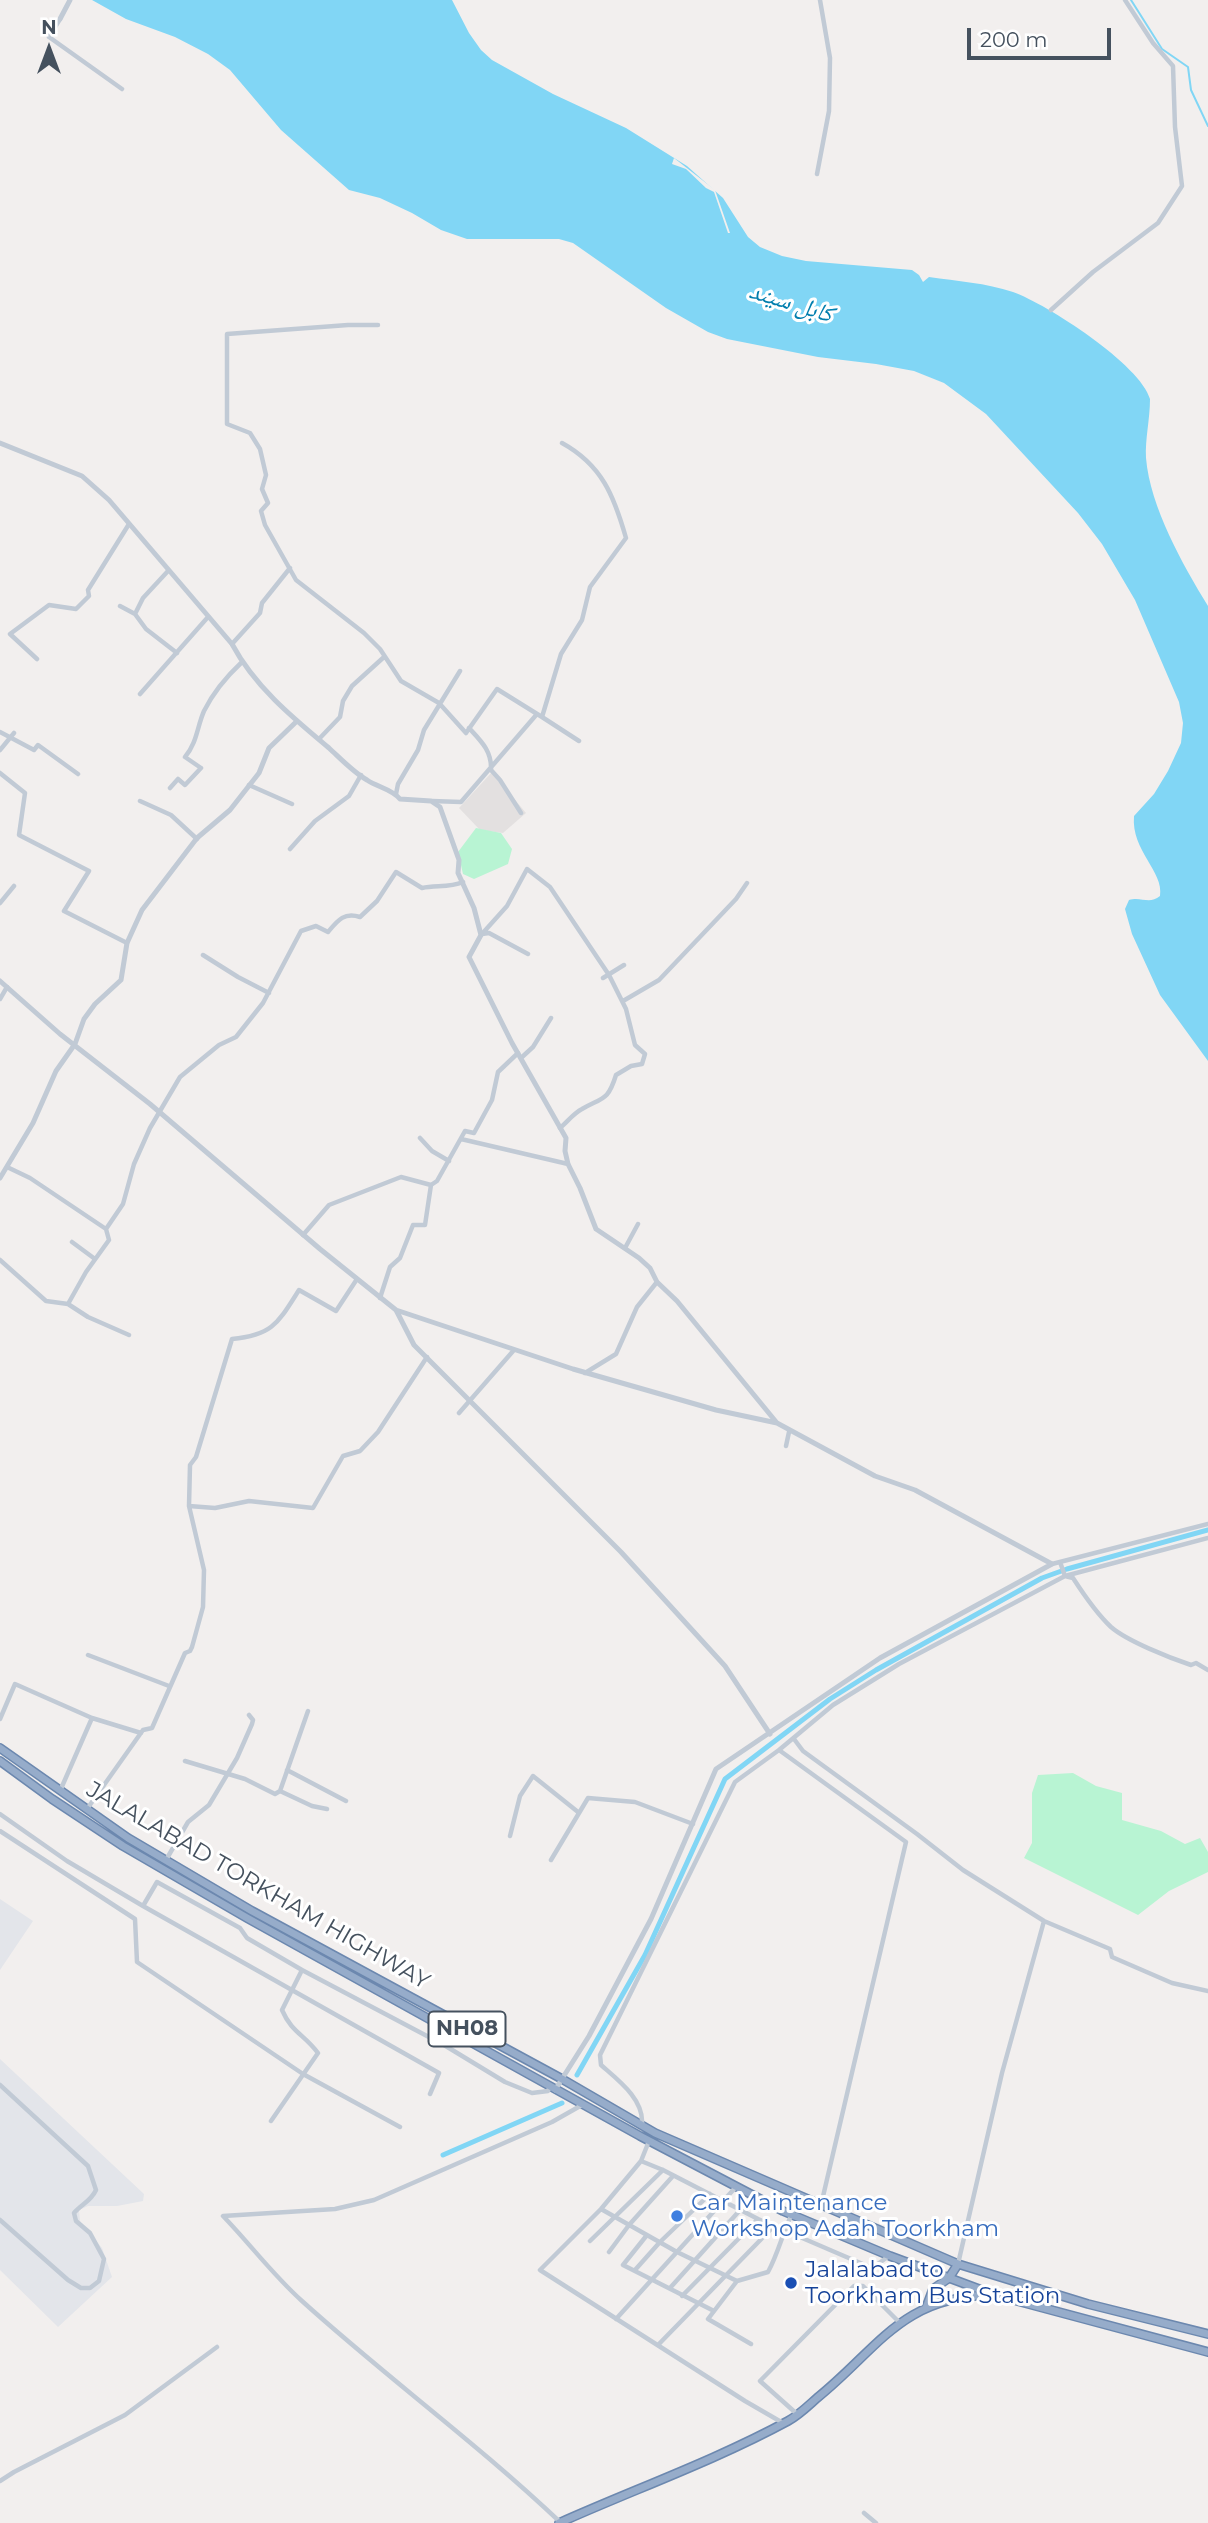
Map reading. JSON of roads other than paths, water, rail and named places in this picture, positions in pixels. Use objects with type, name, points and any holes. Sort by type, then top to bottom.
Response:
[{"type":"highway","name":"JALALABAD TORKHAM HIGHWAY","points":[[0,1748],[60,1792],[166,1860],[642,2126],[958,2264]]},
{"type":"highway","name":"NH08","points":[[0,1761],[134,1853],[247,1919],[736,2188],[890,2256],[995,2295],[1208,2353]]},
{"type":"highway","name":"NH08","points":[[958,2264],[1088,2304],[1208,2334]]},
{"type":"highway","points":[[926,2308],[933,2289],[949,2278],[958,2264]]},
{"type":"highway","points":[[560,2523],[784,2423],[838,2382],[899,2322],[926,2308],[973,2295],[995,2295]]},
{"type":"street","points":[[70,0],[49,37],[122,89]]},
{"type":"street","points":[[817,174],[829,111],[830,71],[820,0]]},
{"type":"street","points":[[1051,310],[1093,272],[1158,223],[1182,186],[1175,127],[1173,66],[1147,35],[1125,0]]},
{"type":"street","points":[[378,325],[227,334],[226,424],[250,433],[260,449],[266,475],[262,489],[268,503],[261,511],[265,525],[296,580],[364,634],[380,649],[401,681],[439,703],[466,733],[497,689],[579,741]]},
{"type":"street","points":[[0,443],[82,476],[109,500],[232,644],[242,662],[263,687],[297,721],[361,775],[396,794],[400,799],[461,802],[491,770],[494,761],[539,716],[561,654],[582,620],[590,587],[625,538],[616,502],[603,481],[590,462],[562,443]]},
{"type":"street","points":[[37,659],[10,634],[49,605],[76,609],[89,596],[88,590],[129,524]]},
{"type":"street","points":[[232,644],[260,612],[262,603],[290,568]]},
{"type":"street","points":[[135,614],[144,598],[168,571]]},
{"type":"street","points":[[120,606],[135,614],[146,629],[177,653]]},
{"type":"street","points":[[140,695],[208,617]]},
{"type":"street","points":[[319,740],[340,717],[343,701],[352,685],[384,657]]},
{"type":"street","points":[[170,788],[178,779],[185,785],[201,768],[184,757],[194,747],[204,711],[229,674],[242,662]]},
{"type":"street","points":[[396,794],[398,784],[418,750],[424,730],[460,671]]},
{"type":"street","points":[[0,1178],[33,1123],[56,1071],[75,1044],[84,1020],[95,1004],[121,980],[127,943],[142,910],[197,839],[230,810],[259,773],[269,748],[297,721]]},
{"type":"street","points":[[469,728],[486,747],[492,760],[491,770],[521,813]]},
{"type":"street","points":[[0,733],[34,750],[38,745],[78,774]]},
{"type":"street","points":[[0,750],[13,733]]},
{"type":"street","points":[[0,773],[25,793],[19,835],[89,872],[64,911],[127,943]]},
{"type":"street","points":[[290,849],[316,821],[349,796],[361,775]]},
{"type":"street","points":[[249,785],[292,804]]},
{"type":"street","points":[[140,801],[171,815],[197,839]]},
{"type":"street","points":[[431,801],[440,807],[444,817],[459,860],[458,873],[474,908],[481,935]]},
{"type":"street","points":[[560,1128],[580,1110],[603,1100],[611,1091],[616,1075],[631,1066],[642,1064],[645,1054],[635,1045],[623,1001],[609,975],[550,887],[527,869],[507,906],[481,935],[469,957],[519,1056],[560,1128],[566,1138],[568,1164],[596,1229],[650,1268],[657,1282],[677,1301],[777,1423],[789,1432],[875,1476],[915,1490],[1052,1564]]},
{"type":"street","points":[[106,1229],[123,1204],[134,1164],[159,1112],[180,1077],[219,1045],[236,1037],[269,993],[301,931],[316,926],[328,932],[339,919],[351,914],[360,917],[377,901],[396,872],[422,888],[438,884],[452,886],[463,882]]},
{"type":"street","points":[[623,1001],[660,980],[736,899],[747,883]]},
{"type":"street","points":[[0,903],[14,886]]},
{"type":"street","points":[[481,935],[489,933],[528,954]]},
{"type":"street","points":[[203,955],[269,993]]},
{"type":"street","points":[[603,978],[624,965]]},
{"type":"street","points":[[0,981],[396,1310],[585,1373],[716,1410],[777,1423]]},
{"type":"street","points":[[0,999],[7,987]]},
{"type":"street","points":[[380,1299],[390,1267],[400,1258],[413,1225],[425,1225],[431,1185],[437,1181],[465,1131],[474,1133],[492,1100],[498,1072],[533,1047],[551,1018]]},
{"type":"street","points":[[420,1139],[432,1151],[449,1161]]},
{"type":"street","points":[[461,1139],[568,1164]]},
{"type":"street","points":[[7,1167],[30,1178],[106,1229],[109,1234],[109,1240],[68,1304]]},
{"type":"street","points":[[303,1235],[329,1205],[401,1177],[431,1185]]},
{"type":"street","points":[[625,1248],[638,1224]]},
{"type":"street","points":[[72,1242],[95,1259]]},
{"type":"street","points":[[0,1260],[46,1301],[68,1304],[88,1317],[129,1335]]},
{"type":"street","points":[[87,1810],[141,1732],[152,1728],[185,1653],[192,1647],[203,1607],[204,1570],[189,1506],[190,1465],[196,1457],[232,1339],[254,1336],[277,1325],[299,1290],[336,1311],[357,1279]]},
{"type":"street","points":[[585,1373],[616,1354],[637,1307],[657,1282]]},
{"type":"street","points":[[396,1310],[414,1345],[621,1552],[725,1666],[770,1734]]},
{"type":"street","points":[[459,1413],[513,1350]]},
{"type":"street","points":[[189,1506],[215,1508],[248,1501],[313,1508],[343,1456],[360,1451],[378,1432],[426,1357]]},
{"type":"street","points":[[786,1446],[789,1432]]},
{"type":"street","points":[[143,1906],[157,1882],[240,1928],[247,1938],[302,1970],[444,2045],[505,2082],[532,2093],[548,2091],[562,2079],[589,2036],[650,1919],[716,1769],[880,1658],[1052,1564],[1208,1524]]},
{"type":"street","points":[[642,2126],[643,2113],[626,2087],[601,2065],[600,2055],[735,1782],[794,1739],[833,1705],[899,1664],[1065,1576],[1208,1538]]},
{"type":"street","points":[[1060,1562],[1065,1576]]},
{"type":"street","points":[[1065,1576],[1073,1578],[1090,1604],[1112,1628],[1177,1660],[1208,1670]]},
{"type":"street","points":[[88,1655],[169,1686]]},
{"type":"street","points":[[0,1719],[15,1684],[92,1718],[141,1732]]},
{"type":"street","points":[[185,1761],[262,1786],[275,1794],[280,1791],[308,1711]]},
{"type":"street","points":[[166,1860],[188,1822],[209,1805],[227,1774],[252,1724],[253,1720],[249,1715]]},
{"type":"street","points":[[60,1792],[92,1718]]},
{"type":"street","points":[[794,1739],[803,1751],[963,1870],[1044,1921],[1110,1949],[1112,1957],[1172,1983],[1208,1991]]},
{"type":"street","points":[[779,1749],[906,1842],[821,2206]]},
{"type":"street","points":[[287,1770],[346,1801]]},
{"type":"street","points":[[510,1836],[520,1796],[533,1776],[578,1812]]},
{"type":"street","points":[[280,1791],[312,1806],[327,1809]]},
{"type":"street","points":[[551,1860],[588,1798],[635,1802],[693,1824]]},
{"type":"street","points":[[0,1814],[67,1861],[143,1906],[439,2073],[430,2094]]},
{"type":"street","points":[[0,1832],[135,1919],[137,1962],[303,2074],[400,2127]]},
{"type":"street","points":[[958,2264],[1002,2073],[1044,1921]]},
{"type":"street","points":[[271,2121],[318,2053],[310,2043],[293,2031],[282,2010],[302,1970]]},
{"type":"street","points":[[0,2085],[88,2166],[96,2190],[92,2199],[74,2213],[76,2221],[90,2233],[104,2259],[99,2281],[90,2288],[80,2288],[0,2220]]},
{"type":"street","points":[[560,2523],[468,2440],[300,2300],[268,2269],[223,2216],[335,2209],[374,2200],[552,2122],[582,2104]]},
{"type":"street","points":[[649,2141],[640,2161],[600,2210],[540,2270],[784,2423]]},
{"type":"street","points":[[640,2161],[663,2169],[758,2219],[872,2268],[890,2256]]},
{"type":"street","points":[[590,2241],[616,2219],[663,2169]]},
{"type":"street","points":[[609,2252],[628,2225],[673,2176]]},
{"type":"street","points":[[616,2319],[736,2188]]},
{"type":"street","points":[[635,2270],[710,2194]]},
{"type":"street","points":[[751,2344],[708,2319],[737,2281],[768,2272],[777,2255],[790,2214],[801,2197]]},
{"type":"street","points":[[670,2288],[741,2209]]},
{"type":"street","points":[[600,2210],[737,2281]]},
{"type":"street","points":[[682,2296],[758,2219]]},
{"type":"street","points":[[658,2345],[775,2225]]},
{"type":"street","points":[[647,2235],[623,2265],[714,2311]]},
{"type":"street","points":[[797,2414],[760,2381],[853,2286],[863,2286],[899,2322]]},
{"type":"street","points":[[0,2482],[14,2472],[125,2415],[217,2347]]},
{"type":"street","points":[[864,2513],[876,2523]]},
{"type":"water","name":"کابل سيند","points":[[92,0],[452,0],[469,33],[492,60],[553,94],[626,128],[687,166],[723,198],[748,237],[760,247],[782,256],[806,261],[912,270],[923,282],[929,277],[982,284],[1013,292],[1069,322],[1112,353],[1130,370],[1143,385],[1150,399],[1146,458],[1154,496],[1178,554],[1208,606],[1208,1061],[1160,995],[1132,934],[1125,909],[1129,900],[1152,900],[1160,896],[1157,878],[1137,840],[1134,816],[1154,794],[1181,743],[1183,723],[1179,702],[1135,600],[1102,544],[1078,513],[986,414],[944,383],[914,371],[818,357],[727,339],[708,332],[666,308],[573,243],[559,239],[467,239],[441,230],[380,198],[349,190],[281,130],[230,70],[208,54],[175,37],[126,19]]},
{"type":"waterway","points":[[1131,0],[1162,49],[1188,67],[1191,90],[1208,126]]},
{"type":"waterway","points":[[577,2075],[645,1955],[725,1779],[830,1699],[876,1670],[1042,1578],[1208,1530]]},
{"type":"waterway","points":[[443,2155],[562,2103]]},
{"type":"place","name":"Car Maintenance Workshop Adah Toorkham","points":[[677,2216]]},
{"type":"place","name":"Jalalabad to Toorkham Bus Station","points":[[791,2283]]}]
